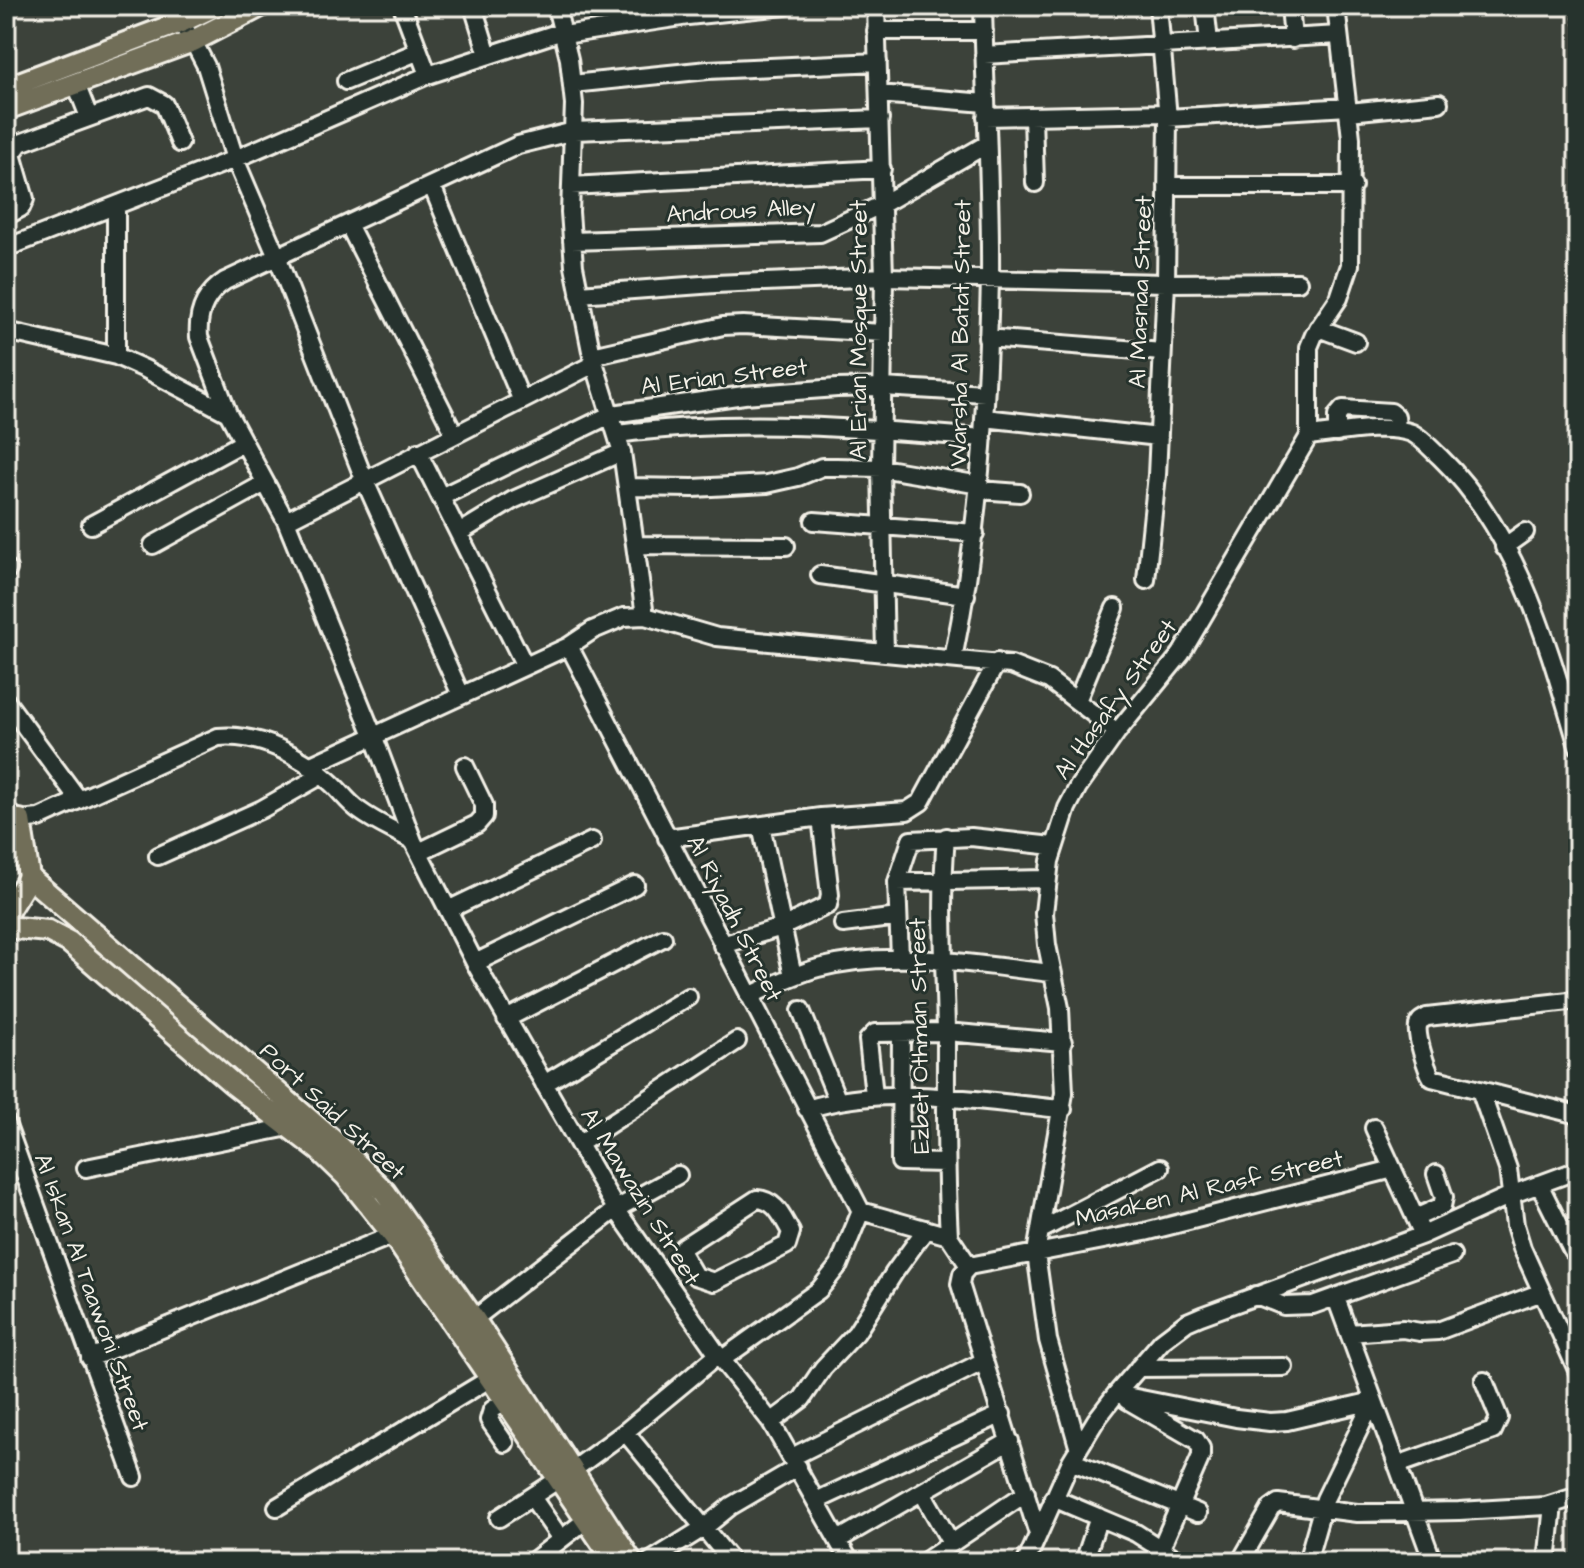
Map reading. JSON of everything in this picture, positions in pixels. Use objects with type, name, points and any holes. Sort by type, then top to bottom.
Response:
[{"type":"main road","points":[[6,88],[175,14],[215,6]]},
{"type":"main road","points":[[6,109],[193,41],[252,8]]},
{"type":"main road","points":[[6,914],[29,877],[13,816]]},
{"type":"main road","name":"Port Said Street","points":[[29,877],[362,1166],[406,1220],[474,1319],[566,1475],[586,1520],[615,1562]]},
{"type":"main road","name":"Port Said Street","points":[[6,927],[48,931],[69,942],[232,1083],[346,1176],[393,1235],[506,1401],[632,1562]]},
{"type":"street","points":[[402,6],[428,75]]},
{"type":"street","points":[[473,6],[488,55]]},
{"type":"street","points":[[556,6],[564,33],[572,84],[572,241],[579,294],[593,360],[622,452],[645,616]]},
{"type":"street","points":[[6,248],[235,159],[428,75],[488,55],[564,33],[785,6]]},
{"type":"street","name":"Al Erian Mosque Street","points":[[876,6],[883,204],[881,468],[885,653]]},
{"type":"street","name":"Warsha Al Batat Street","points":[[953,659],[975,533],[984,418],[990,279],[983,6]]},
{"type":"street","name":"Al Masnaa Street","points":[[1146,580],[1159,437],[1166,283],[1168,115],[1158,6]]},
{"type":"street","points":[[1205,6],[1209,42]]},
{"type":"street","points":[[1290,6],[1293,39]]},
{"type":"street","points":[[1336,6],[1353,186],[1348,274],[1339,298],[1311,340],[1308,355],[1309,436],[1397,429],[1416,435],[1453,470],[1476,499],[1516,567],[1541,627],[1578,746]]},
{"type":"street","points":[[175,14],[206,66],[235,159],[364,479],[461,695]]},
{"type":"street","points":[[876,31],[984,31]]},
{"type":"street","points":[[984,55],[1339,35]]},
{"type":"street","points":[[346,81],[419,51]]},
{"type":"street","points":[[572,84],[708,70],[878,62]]},
{"type":"street","points":[[76,84],[89,117]]},
{"type":"street","points":[[879,94],[1033,116],[1348,110],[1439,103]]},
{"type":"street","points":[[6,216],[21,208],[25,199],[12,159],[16,146],[89,117],[155,97],[164,104],[180,143]]},
{"type":"street","points":[[1033,116],[1035,183]]},
{"type":"street","name":"Al Mawazin Street","points":[[850,1562],[771,1422],[720,1358],[616,1209],[475,963],[416,847],[286,521],[228,413],[199,337],[202,308],[218,286],[518,145],[574,131],[880,119]]},
{"type":"street","name":"Androus Alley","points":[[572,241],[803,235],[838,227],[987,144]]},
{"type":"street","points":[[571,186],[882,169]]},
{"type":"street","points":[[432,186],[521,399]]},
{"type":"street","points":[[1167,186],[1353,186]]},
{"type":"street","points":[[116,207],[116,356]]},
{"type":"street","points":[[348,224],[454,433]]},
{"type":"street","points":[[579,294],[715,284],[884,277],[1166,283],[1298,282]]},
{"type":"street","points":[[286,521],[593,360],[733,325],[883,333]]},
{"type":"street","points":[[1318,328],[1356,342]]},
{"type":"street","points":[[6,331],[116,356],[228,413]]},
{"type":"street","points":[[987,338],[1162,352]]},
{"type":"street","name":"Al Erian Street","points":[[441,497],[612,414],[744,395],[883,387],[985,393]]},
{"type":"street","points":[[1337,433],[1337,416],[1343,409],[1391,412],[1396,416],[1397,429]]},
{"type":"street","points":[[984,418],[1159,437]]},
{"type":"street","points":[[618,434],[738,426],[882,430],[983,438]]},
{"type":"street","name":"Al Hasafy Street","points":[[1036,1253],[1063,1109],[1063,1042],[1044,913],[1053,846],[1078,787],[1117,732],[1181,654],[1309,436]]},
{"type":"street","points":[[91,525],[244,442]]},
{"type":"street","points":[[418,452],[525,666]]},
{"type":"street","points":[[459,533],[513,500],[622,452]]},
{"type":"street","points":[[627,487],[693,488],[767,484],[798,477],[822,467],[881,468],[1020,493]]},
{"type":"street","points":[[153,545],[265,483]]},
{"type":"street","points":[[814,521],[975,533]]},
{"type":"street","points":[[1504,547],[1525,532]]},
{"type":"street","points":[[635,545],[786,546]]},
{"type":"street","points":[[820,575],[966,595]]},
{"type":"street","points":[[1077,701],[1115,608]]},
{"type":"street","points":[[158,856],[262,809],[316,770],[373,735],[569,646],[593,630],[624,617],[645,616],[717,637],[997,662],[1037,674],[1117,732]]},
{"type":"street","name":"Al Riyadh Street","points":[[569,646],[861,1211]]},
{"type":"street","points":[[667,838],[821,817],[907,811],[921,802],[997,662]]},
{"type":"street","points":[[6,701],[79,800]]},
{"type":"street","points":[[13,816],[39,818],[218,737],[237,735],[262,741],[316,770],[357,810],[416,847],[477,824],[484,816],[484,805],[465,766]]},
{"type":"street","points":[[722,945],[782,927],[830,901],[821,817]]},
{"type":"street","points":[[761,826],[793,976]]},
{"type":"street","name":"Ezbet Othman Street","points":[[946,837],[942,880],[945,1163],[949,1236]]},
{"type":"street","points":[[900,958],[897,882],[911,840],[971,837],[1053,846]]},
{"type":"street","points":[[450,909],[592,841]]},
{"type":"street","points":[[897,882],[1047,879]]},
{"type":"street","points":[[475,963],[635,885]]},
{"type":"street","points":[[843,924],[898,917]]},
{"type":"street","points":[[506,1019],[663,938]]},
{"type":"street","points":[[749,996],[820,967],[900,958],[1052,973]]},
{"type":"street","points":[[544,1084],[688,997]]},
{"type":"street","points":[[1578,1000],[1421,1020],[1418,1026],[1432,1078],[1578,1115]]},
{"type":"street","points":[[801,1010],[837,1099]]},
{"type":"street","points":[[874,1095],[870,1036],[875,1033],[946,1032],[1063,1042]]},
{"type":"street","points":[[901,1033],[900,1163],[945,1163]]},
{"type":"street","points":[[579,1144],[737,1041]]},
{"type":"street","points":[[1480,1090],[1508,1169],[1515,1225],[1576,1364]]},
{"type":"street","points":[[807,1109],[837,1099],[874,1095],[1063,1109]]},
{"type":"street","points":[[1558,1110],[1578,1101]]},
{"type":"street","name":"Al Iskan Al Taawoni Street","points":[[6,1125],[134,1477]]},
{"type":"street","points":[[86,1168],[289,1127]]},
{"type":"street","points":[[1374,1128],[1423,1235]]},
{"type":"street","points":[[1041,1230],[1160,1168]]},
{"type":"street","name":"Masaken Al Rasf Street","points":[[969,1266],[1145,1232],[1393,1169]]},
{"type":"street","points":[[1026,1562],[1074,1454],[1138,1368],[1162,1341],[1187,1322],[1423,1235],[1513,1194],[1578,1170]]},
{"type":"street","points":[[1415,1218],[1442,1206],[1444,1197],[1436,1174]]},
{"type":"street","points":[[474,1319],[616,1209],[678,1175]]},
{"type":"street","points":[[1539,1184],[1572,1250],[1578,1255]]},
{"type":"street","points":[[757,1199],[771,1202],[791,1232],[790,1241],[783,1248],[714,1282],[695,1276],[687,1261],[682,1254],[685,1245],[757,1199]]},
{"type":"street","points":[[499,1518],[566,1475],[720,1358],[819,1290],[839,1265],[861,1211],[949,1236],[969,1266],[962,1274],[960,1284],[1038,1534]]},
{"type":"street","points":[[771,1422],[802,1399],[823,1368],[856,1333],[926,1229]]},
{"type":"street","points":[[90,1358],[393,1235]]},
{"type":"street","points":[[1036,1253],[1048,1340],[1074,1454]]},
{"type":"street","points":[[1256,1295],[1284,1306],[1298,1307],[1336,1298],[1452,1255]]},
{"type":"street","points":[[662,1278],[687,1261]]},
{"type":"street","points":[[1349,1333],[1401,1329],[1438,1331],[1542,1292]]},
{"type":"street","points":[[1336,1298],[1433,1562]]},
{"type":"street","points":[[649,1562],[705,1527],[795,1462],[984,1361]]},
{"type":"street","points":[[1138,1368],[1284,1367]]},
{"type":"street","points":[[277,1507],[491,1378]]},
{"type":"street","points":[[1397,1465],[1493,1431],[1499,1418],[1484,1381]]},
{"type":"street","points":[[1116,1394],[1244,1420],[1270,1422],[1287,1421],[1373,1401]]},
{"type":"street","points":[[1116,1394],[1199,1444],[1201,1456],[1161,1548]]},
{"type":"street","points":[[505,1443],[489,1420],[492,1410],[506,1401]]},
{"type":"street","points":[[1307,1562],[1321,1508],[1373,1401]]},
{"type":"street","points":[[816,1501],[1002,1414]]},
{"type":"street","points":[[625,1432],[732,1562]]},
{"type":"street","points":[[838,1540],[1010,1441]]},
{"type":"street","points":[[1074,1454],[1198,1513]]},
{"type":"street","points":[[922,1492],[951,1543]]},
{"type":"street","points":[[924,1562],[1026,1493]]},
{"type":"street","points":[[1240,1562],[1271,1508],[1282,1502],[1357,1513],[1415,1512],[1553,1505],[1578,1496]]},
{"type":"street","points":[[532,1497],[561,1539]]},
{"type":"street","points":[[1053,1498],[1136,1533],[1181,1562]]},
{"type":"street","points":[[1547,1562],[1553,1505]]},
{"type":"street","points":[[1084,1562],[1099,1517]]},
{"type":"street","points":[[532,1562],[586,1520]]},
{"type":"railway","points":[[1574,6],[1578,26]]}]
